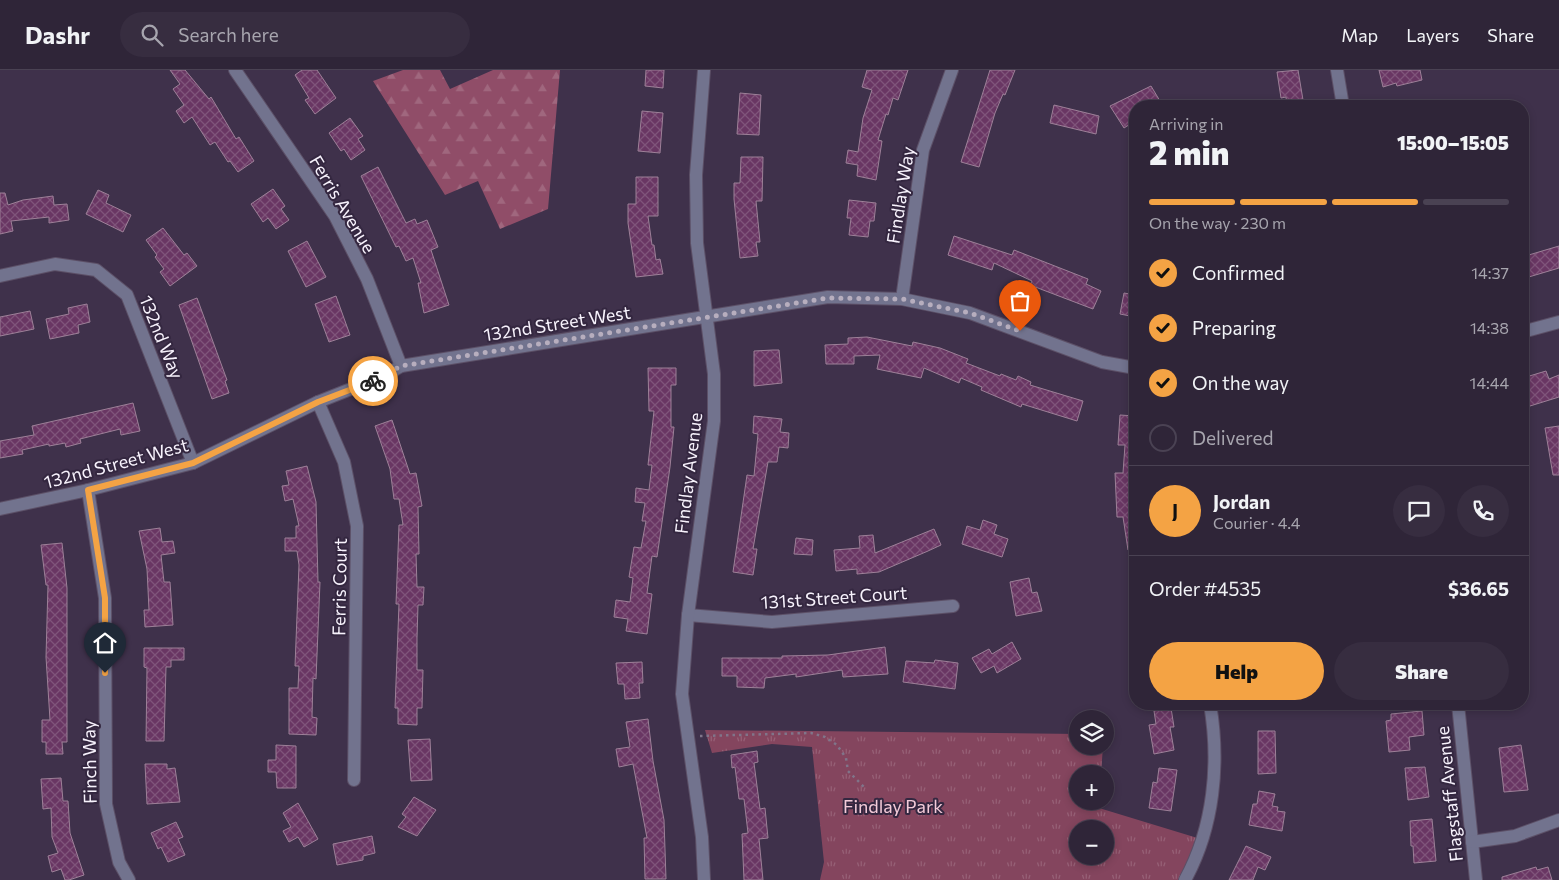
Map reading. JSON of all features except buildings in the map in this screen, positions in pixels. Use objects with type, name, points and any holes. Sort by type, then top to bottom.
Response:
[{"type":"street","name":"Ferris Avenue","points":[[234,70],[334,216],[367,279],[401,366]]},
{"type":"street","name":"Findlay Avenue","points":[[704,70],[696,175],[696,224],[714,374],[714,421],[688,615],[682,694],[702,837],[704,880]]},
{"type":"street","name":"Findlay Way","points":[[902,299],[923,150],[952,70]]},
{"type":"street","points":[[1337,70],[1342,100]]},
{"type":"street","name":"132nd Way","points":[[0,276],[55,264],[96,270],[127,295],[193,463]]},
{"type":"street","name":"132nd Street West","points":[[0,509],[88,490],[193,463],[318,402],[386,375],[401,366],[828,298],[902,299],[970,313],[1102,362],[1129,367]]},
{"type":"street","points":[[1529,330],[1559,322]]},
{"type":"street","name":"Ferris Court","points":[[318,402],[344,462],[357,526],[354,780]]},
{"type":"street","name":"Finch Way","points":[[88,490],[105,598],[106,804],[119,862],[129,880]]},
{"type":"street","name":"131st Street Court","points":[[688,615],[772,622],[953,606]]},
{"type":"street","points":[[1185,880],[1199,854],[1216,775],[1211,710]]},
{"type":"street","name":"Flagstaff Avenue","points":[[1459,710],[1476,880]]},
{"type":"street","points":[[1472,842],[1515,836],[1559,820]]},
{"type":"path","points":[[689,737],[745,733],[812,733],[825,737],[837,745],[846,758],[848,771],[866,789]]},
{"type":"green space","points":[[403,70],[440,70],[450,89],[493,70],[560,70],[548,209],[500,229],[478,181],[445,195],[373,81]]},
{"type":"green space","name":"Findlay Park","points":[[705,730],[1069,734],[1069,755],[1102,755],[1102,765],[1069,765],[1069,810],[1106,810],[1204,840],[1187,880],[820,880],[824,862],[812,747],[772,744],[712,753]]},
{"type":"way so far","points":[[373,381],[401,366],[828,298],[902,299],[970,313],[1020,331]]},
{"type":"route","points":[[105,673],[105,598],[88,490],[193,463],[318,402],[373,381]]}]
